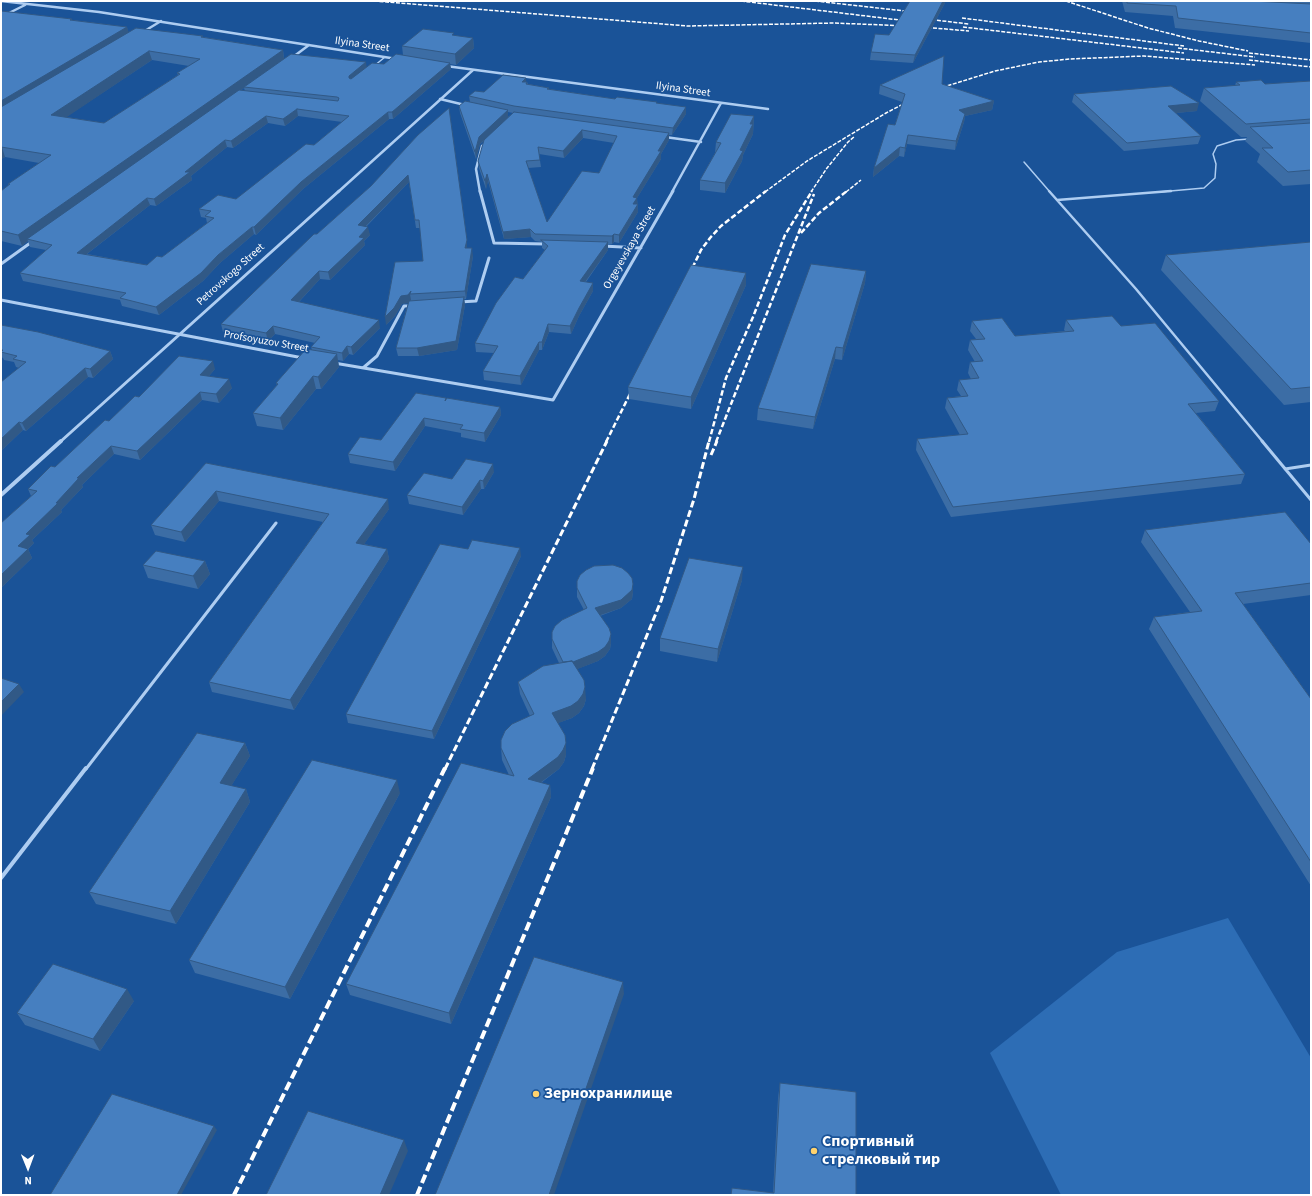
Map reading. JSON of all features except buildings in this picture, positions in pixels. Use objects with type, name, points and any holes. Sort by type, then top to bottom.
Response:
[{"type":"street","name":"Ilyina Street","points":[[1,1],[162,21],[400,59]]},
{"type":"street","points":[[1,17],[25,4]]},
{"type":"street","points":[[142,33],[162,21]]},
{"type":"street","points":[[290,59],[309,45]]},
{"type":"street","name":"Ilyina Street","points":[[444,65],[768,109]]},
{"type":"street","name":"Petrovskogo Street","points":[[1,495],[473,70]]},
{"type":"street","points":[[440,99],[469,106]]},
{"type":"street","name":"Orgeyevskaya Street","points":[[363,368],[552,400],[641,248],[701,142],[721,103]]},
{"type":"street","points":[[662,136],[701,142]]},
{"type":"street","points":[[487,141],[482,146],[476,169],[480,193],[494,243],[548,244]]},
{"type":"street","points":[[1,264],[40,237]]},
{"type":"street","points":[[602,246],[641,248]]},
{"type":"street","points":[[454,303],[476,301],[489,258]]},
{"type":"street","name":"Profsoyuzov Street","points":[[1,300],[309,359]]},
{"type":"street","points":[[332,363],[363,368],[377,356],[404,306],[418,305]]},
{"type":"lane","points":[[368,70],[385,57]]},
{"type":"lane","points":[[1057,200],[1204,188],[1215,178],[1216,164],[1213,154],[1217,146],[1236,140],[1251,138]]},
{"type":"lane","points":[[1024,162],[1136,289],[1311,500]]},
{"type":"lane","points":[[1285,469],[1311,465]]},
{"type":"lane","points":[[1,878],[276,523]]},
{"type":"shaded area","points":[[1228,918],[1311,1058],[1311,1195],[1061,1195],[990,1053],[1117,952]]},
{"type":"railway","points":[[374,1],[688,26],[835,23],[906,26]]},
{"type":"railway","points":[[741,1],[908,21]]},
{"type":"railway","points":[[815,1],[914,12]]},
{"type":"railway","points":[[1066,1],[1148,28],[1199,41],[1248,51]]},
{"type":"railway","points":[[962,18],[1184,46]]},
{"type":"railway","points":[[926,19],[969,24]]},
{"type":"railway","points":[[922,27],[969,31]]},
{"type":"railway","points":[[963,27],[1184,53]]},
{"type":"railway","points":[[1178,48],[1255,57]]},
{"type":"railway","points":[[1249,53],[1311,60]]},
{"type":"railway","points":[[937,89],[995,71],[1039,62],[1070,59],[1144,56],[1255,65]]},
{"type":"railway","points":[[1249,60],[1311,67]]},
{"type":"railway","points":[[765,192],[807,161],[886,113],[911,100]]},
{"type":"railway","points":[[811,192],[827,168],[848,142],[855,136]]},
{"type":"railway","points":[[846,192],[861,180]]},
{"type":"railway","points":[[689,275],[701,250],[710,238],[721,226],[766,191]]},
{"type":"railway","points":[[709,442],[726,378],[753,317],[785,235],[812,191]]},
{"type":"railway","points":[[801,233],[819,213],[847,191]]},
{"type":"railway","points":[[716,442],[814,194]]},
{"type":"railway","points":[[606,442],[634,386]]},
{"type":"railway","points":[[445,769],[607,441]]},
{"type":"railway","points":[[592,769],[661,601],[694,499],[709,441]]},
{"type":"railway","points":[[711,455],[717,441]]},
{"type":"railway","points":[[234,1195],[445,768]]},
{"type":"railway","points":[[417,1195],[593,768]]},
{"type":"place","name":"Зернохранилище","points":[[536,1094]]},
{"type":"place","name":"Спортивный стрелковый тир","points":[[814,1151]]}]
